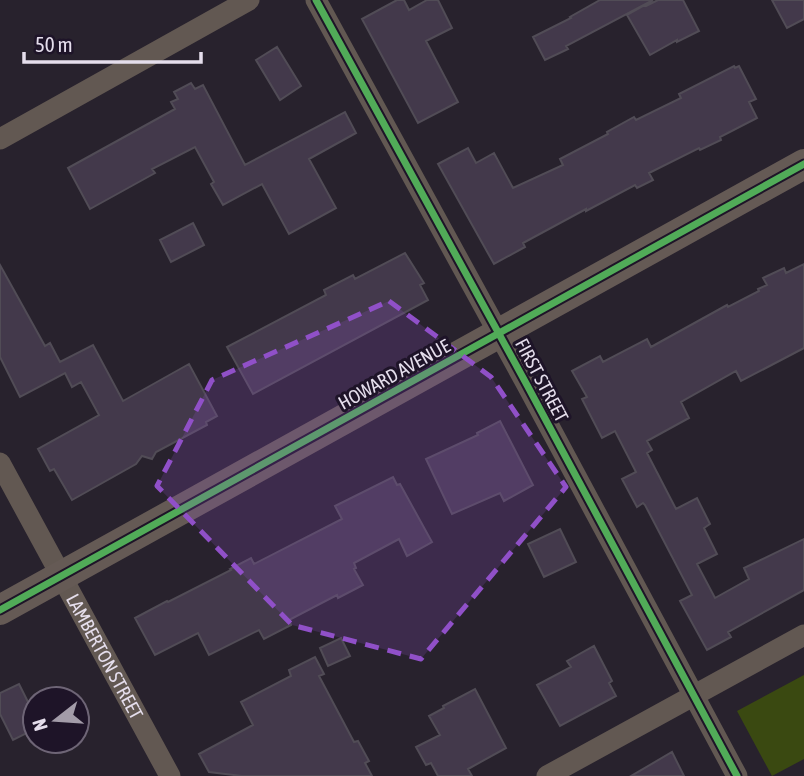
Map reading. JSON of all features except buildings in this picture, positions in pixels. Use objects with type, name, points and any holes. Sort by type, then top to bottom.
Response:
[{"type":"main road","name":"HOWARD AVENUE","points":[[0,610],[804,164]]},
{"type":"street","points":[[0,139],[249,0]]},
{"type":"street","name":"FIRST STREET","points":[[316,0],[737,776]]},
{"type":"street","name":"LAMBERTON STREET","points":[[0,463],[170,776]]},
{"type":"street","points":[[547,776],[804,635]]},
{"type":"highlighted area","points":[[389,301],[491,377],[566,487],[421,659],[292,625],[157,486],[212,380]]},
{"type":"green space","points":[[804,675],[804,759],[772,776],[737,711]]},
{"type":"cycle path","points":[[316,0],[737,776]]},
{"type":"cycle path","points":[[0,610],[804,164]]}]
